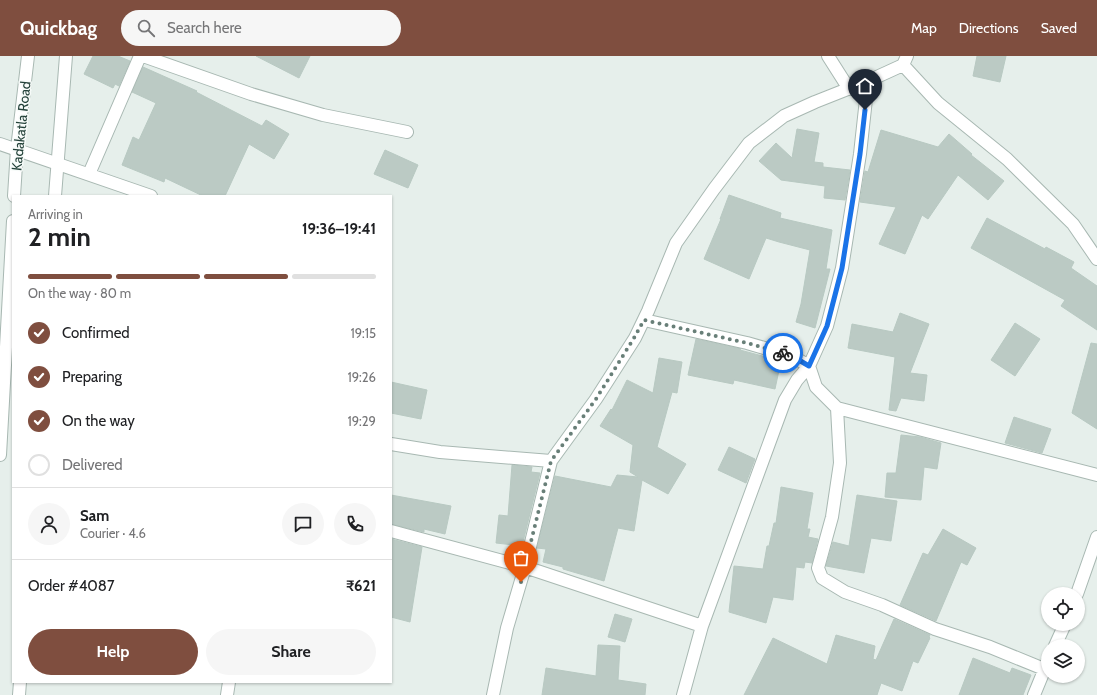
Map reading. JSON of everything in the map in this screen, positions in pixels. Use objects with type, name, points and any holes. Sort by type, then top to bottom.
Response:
[{"type":"street","name":"Kadakatla Road","points":[[14,195],[17,149],[28,56]]},
{"type":"street","points":[[55,195],[66,56]]},
{"type":"street","points":[[89,174],[140,56]]},
{"type":"street","points":[[143,56],[251,94],[323,115],[407,132]]},
{"type":"street","points":[[828,56],[849,89]]},
{"type":"street","points":[[493,695],[507,628],[525,567],[551,461],[596,399],[634,338],[644,320],[676,243],[749,143],[784,116],[868,81],[905,61],[938,103],[1007,159],[1073,224],[1097,258]]},
{"type":"street","points":[[683,695],[702,626],[785,400],[797,380],[809,366],[827,326],[842,268],[860,154],[868,81]]},
{"type":"street","points":[[0,144],[148,195]]},
{"type":"street","points":[[0,455],[7,300],[12,233]]},
{"type":"street","points":[[644,320],[747,343],[792,356],[809,366],[816,387],[837,408],[1097,476]]},
{"type":"street","points":[[837,408],[840,463],[832,517],[818,568],[822,578],[846,592],[882,605],[935,629],[1041,663]]},
{"type":"street","points":[[392,444],[440,452],[551,461]]},
{"type":"street","points":[[392,531],[525,567],[702,626]]},
{"type":"street","points":[[1079,587],[1097,537]]},
{"type":"street","points":[[1034,695],[1041,678]]},
{"type":"street","points":[[19,695],[20,683]]},
{"type":"street","points":[[227,695],[229,683]]},
{"type":"building","points":[[93,56],[118,56],[130,61],[119,86],[115,84],[113,88],[84,74]]},
{"type":"building","points":[[256,56],[310,56],[299,78]]},
{"type":"building","points":[[977,56],[1006,56],[1000,82],[973,76]]},
{"type":"building","points":[[143,67],[197,91],[196,92],[262,126],[266,120],[289,134],[274,159],[249,144],[225,195],[201,195],[165,178],[164,182],[122,165],[133,137],[139,140],[156,103],[132,92]]},
{"type":"building","points":[[797,129],[819,133],[814,162],[823,163],[823,167],[850,170],[845,200],[824,198],[825,186],[781,180],[759,161],[776,143],[792,158]]},
{"type":"building","points":[[881,130],[938,147],[949,134],[972,154],[971,155],[1004,181],[988,200],[958,175],[928,219],[922,215],[905,254],[879,244],[896,207],[860,202],[865,171],[868,172]]},
{"type":"building","points":[[385,150],[418,165],[408,188],[374,174]]},
{"type":"building","points":[[729,195],[781,213],[780,218],[832,230],[826,269],[830,269],[815,328],[796,322],[801,304],[810,250],[766,238],[749,279],[704,259],[721,219]]},
{"type":"building","points":[[987,218],[1045,249],[1046,247],[1074,262],[1071,268],[1097,286],[1097,330],[1061,306],[1065,300],[971,248]]},
{"type":"building","points":[[900,313],[929,324],[910,373],[927,375],[924,401],[901,398],[896,411],[889,410],[895,357],[848,348],[852,324],[893,332]]},
{"type":"building","points":[[1015,323],[1040,339],[1015,376],[991,360]]},
{"type":"building","points":[[696,339],[741,349],[740,350],[781,361],[775,389],[734,380],[733,384],[688,375]]},
{"type":"building","points":[[1091,343],[1097,344],[1097,429],[1072,413]]},
{"type":"building","points":[[659,358],[682,362],[677,393],[672,392],[657,447],[686,464],[668,494],[642,480],[634,531],[618,528],[604,581],[543,562],[546,549],[537,548],[555,476],[611,487],[617,475],[638,477],[630,472],[633,445],[600,426],[611,409],[612,410],[627,380],[653,393]]},
{"type":"building","points":[[392,382],[427,390],[421,419],[392,413]]},
{"type":"building","points":[[1014,417],[1051,429],[1042,453],[1005,443]]},
{"type":"building","points":[[901,435],[920,437],[941,443],[937,469],[924,467],[921,500],[885,497],[887,473],[896,473]]},
{"type":"building","points":[[729,447],[755,459],[746,483],[718,470]]},
{"type":"building","points":[[512,465],[532,467],[531,472],[540,473],[522,546],[496,543],[499,515],[508,516]]},
{"type":"building","points":[[781,487],[813,493],[807,529],[810,529],[808,537],[818,539],[812,563],[805,562],[804,568],[796,567],[793,600],[773,597],[766,623],[729,612],[734,566],[763,569],[767,546],[769,546],[774,523],[776,523]]},
{"type":"building","points":[[392,495],[451,506],[445,534],[424,529],[424,532],[392,524]]},
{"type":"building","points":[[857,495],[897,501],[891,541],[871,538],[864,573],[826,566],[833,542],[849,546]]},
{"type":"building","points":[[943,529],[976,548],[967,565],[961,562],[936,621],[900,605],[923,553],[928,555]]},
{"type":"building","points":[[392,539],[422,547],[410,622],[392,617]]},
{"type":"building","points":[[615,614],[632,619],[625,642],[608,637]]},
{"type":"building","points":[[894,619],[930,635],[918,663],[913,661],[902,691],[881,683],[877,695],[744,695],[773,638],[827,664],[836,635],[875,646],[873,659],[876,660]]},
{"type":"building","points":[[598,645],[620,646],[618,680],[646,684],[645,695],[542,695],[546,668],[596,676]]},
{"type":"building","points":[[973,658],[1010,673],[1012,668],[1031,675],[1023,695],[959,695]]},
{"type":"way so far","points":[[521,582],[551,461],[596,399],[644,320],[747,343],[783,353]]},
{"type":"route","points":[[783,353],[792,356],[809,366],[827,326],[842,268],[860,154],[865,110]]}]
